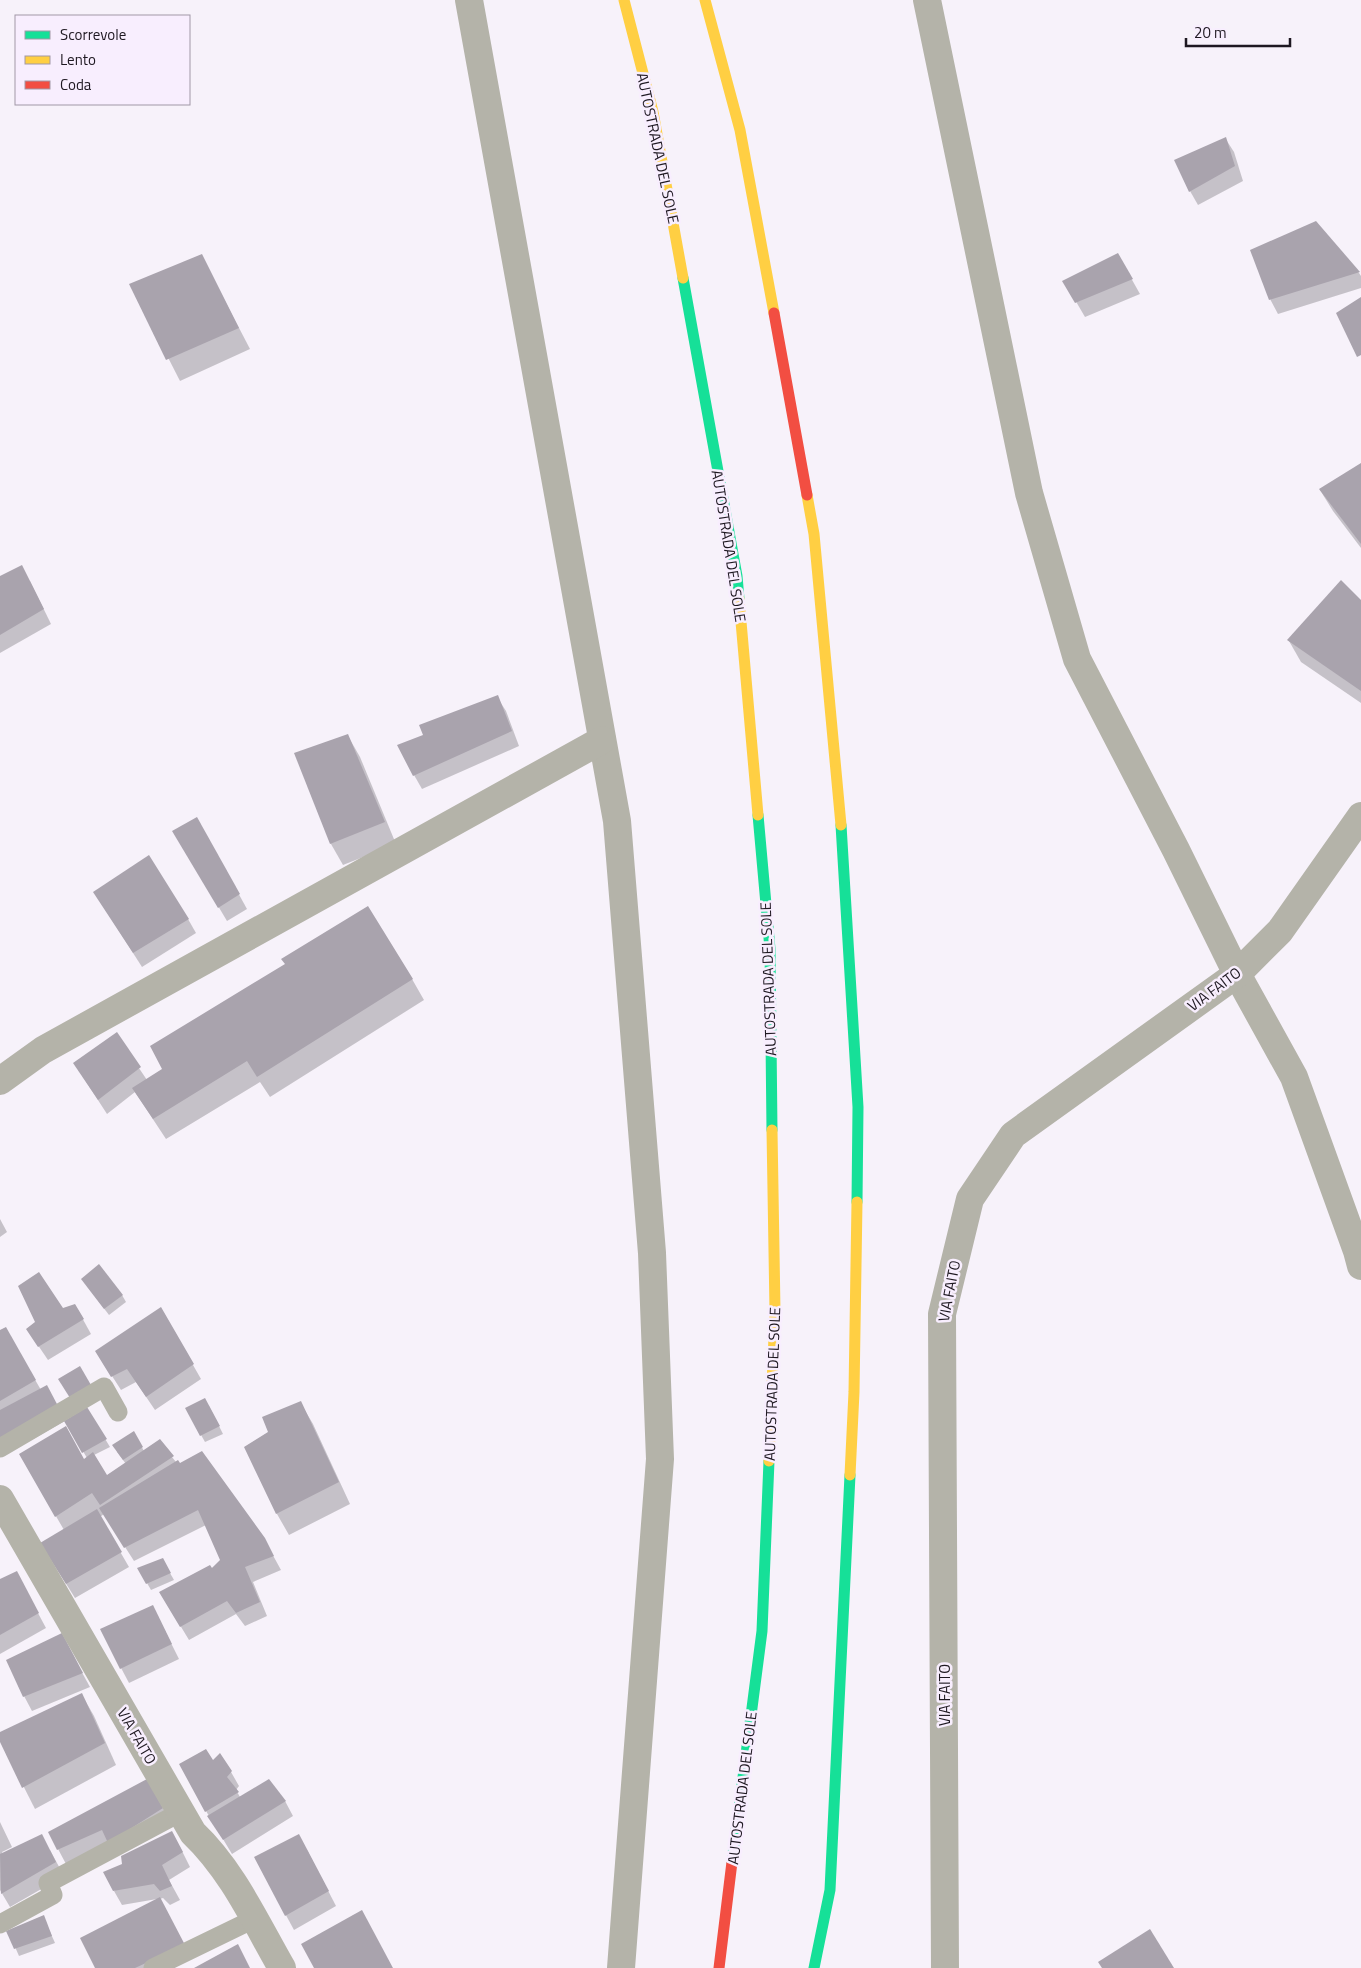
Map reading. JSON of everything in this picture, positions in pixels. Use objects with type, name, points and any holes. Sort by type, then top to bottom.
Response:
[{"type":"highway","name":"AUTOSTRADA DEL SOLE","points":[[624,0],[653,112],[737,576],[770,949],[776,1311],[762,1631],[719,1968]]},
{"type":"highway","points":[[705,0],[740,130],[814,534],[842,831],[857,1098],[854,1392],[831,1870],[830,1890],[814,1968]]},
{"type":"street","points":[[469,0],[617,821],[652,1253],[660,1459],[621,1968]]},
{"type":"street","points":[[927,0],[1029,493],[1078,659],[1172,841],[1237,974],[1294,1077],[1358,1252],[1361,1266]]},
{"type":"street","points":[[0,1080],[43,1050],[602,740]]},
{"type":"street","name":"VIA FAITO","points":[[945,1968],[942,1314],[970,1199],[1013,1135],[1237,974],[1280,931],[1361,816]]},
{"type":"street","name":"VIA FAITO","points":[[0,1499],[193,1833],[211,1850],[229,1875],[282,1968]]},
{"type":"lane","points":[[0,1448],[104,1387],[118,1412]]},
{"type":"lane","points":[[0,1924],[53,1895],[48,1883],[181,1812]]},
{"type":"lane","points":[[153,1968],[254,1919]]},
{"type":"building","points":[[1226,137],[1235,166],[1189,192],[1174,160]]},
{"type":"building","points":[[1316,221],[1360,272],[1269,300],[1250,250]]},
{"type":"building","points":[[1118,253],[1133,279],[1075,303],[1062,281]]},
{"type":"building","points":[[202,254],[239,328],[166,360],[129,284]]},
{"type":"building","points":[[1361,297],[1361,355],[1357,357],[1336,313]]},
{"type":"building","points":[[1361,463],[1361,544],[1319,489]]},
{"type":"building","points":[[22,565],[44,609],[0,635],[0,576]]},
{"type":"building","points":[[1341,580],[1361,600],[1361,691],[1287,640]]},
{"type":"building","points":[[498,695],[512,731],[413,776],[397,745],[423,735],[419,725]]},
{"type":"building","points":[[348,734],[385,822],[330,844],[294,753]]},
{"type":"building","points":[[197,817],[240,894],[218,908],[172,831]]},
{"type":"building","points":[[149,855],[189,919],[133,953],[93,892]]},
{"type":"building","points":[[368,906],[413,979],[257,1077],[247,1061],[153,1119],[132,1088],[162,1069],[150,1046],[285,964],[281,959]]},
{"type":"building","points":[[117,1032],[141,1067],[98,1100],[73,1063]]},
{"type":"building","points":[[99,1264],[123,1295],[104,1309],[81,1279]]},
{"type":"building","points":[[39,1272],[63,1308],[75,1304],[84,1319],[38,1347],[26,1329],[35,1322],[18,1286]]},
{"type":"building","points":[[161,1307],[194,1364],[146,1397],[127,1369],[111,1377],[95,1351]]},
{"type":"building","points":[[6,1327],[36,1380],[0,1401],[0,1330]]},
{"type":"building","points":[[80,1366],[91,1385],[70,1398],[58,1379]]},
{"type":"building","points":[[47,1385],[58,1406],[0,1439],[0,1410]]},
{"type":"building","points":[[205,1398],[220,1426],[200,1436],[185,1408]]},
{"type":"building","points":[[301,1401],[339,1482],[276,1514],[244,1447],[268,1432],[262,1417]]},
{"type":"building","points":[[87,1407],[107,1439],[82,1453],[64,1421]]},
{"type":"building","points":[[66,1426],[84,1459],[93,1452],[107,1475],[160,1439],[174,1456],[100,1505],[92,1493],[55,1517],[19,1454]]},
{"type":"building","points":[[134,1431],[143,1447],[123,1460],[112,1445]]},
{"type":"building","points":[[202,1451],[265,1538],[274,1556],[245,1567],[260,1602],[236,1613],[227,1601],[180,1627],[159,1592],[210,1565],[212,1568],[220,1560],[198,1510],[124,1548],[99,1508],[178,1460],[180,1463]]},
{"type":"building","points":[[97,1509],[122,1552],[66,1584],[40,1543]]},
{"type":"building","points":[[163,1558],[171,1573],[146,1584],[137,1568]]},
{"type":"building","points":[[17,1571],[39,1613],[0,1635],[0,1579]]},
{"type":"building","points":[[153,1605],[172,1644],[120,1669],[100,1629]]},
{"type":"building","points":[[62,1633],[83,1673],[23,1697],[6,1660]]},
{"type":"building","points":[[82,1693],[105,1743],[22,1788],[0,1742],[0,1732]]},
{"type":"building","points":[[206,1749],[213,1760],[220,1753],[232,1771],[227,1777],[239,1792],[205,1812],[179,1764]]},
{"type":"building","points":[[147,1779],[163,1808],[108,1843],[102,1830],[57,1850],[48,1832]]},
{"type":"building","points":[[269,1779],[286,1801],[223,1840],[207,1816]]},
{"type":"building","points":[[172,1831],[183,1852],[162,1865],[172,1886],[160,1891],[154,1884],[113,1891],[103,1872],[122,1864],[121,1856]]},
{"type":"building","points":[[42,1834],[56,1862],[1,1894],[0,1854]]},
{"type":"building","points":[[299,1834],[329,1891],[285,1916],[254,1857]]},
{"type":"building","points":[[160,1897],[185,1945],[135,1968],[95,1968],[80,1938]]},
{"type":"building","points":[[362,1910],[393,1968],[314,1968],[301,1944]]},
{"type":"building","points":[[44,1915],[52,1936],[14,1949],[6,1931]]},
{"type":"building","points":[[1150,1929],[1174,1968],[1102,1968],[1098,1962]]},
{"type":"building","points":[[238,1944],[250,1968],[194,1968]]},
{"type":"traffic: fast","points":[[683,278],[737,576],[739,599]]},
{"type":"traffic: fast","points":[[758,815],[770,949],[772,1130]]},
{"type":"traffic: fast","points":[[841,825],[858,1107],[857,1202]]},
{"type":"traffic: fast","points":[[732,1862],[762,1631],[769,1461]]},
{"type":"traffic: fast","points":[[814,1968],[830,1890],[850,1475]]},
{"type":"traffic: slow","points":[[624,0],[653,112],[683,278]]},
{"type":"traffic: slow","points":[[705,0],[740,130],[774,313]]},
{"type":"traffic: slow","points":[[807,495],[814,534],[841,825]]},
{"type":"traffic: slow","points":[[739,599],[758,815]]},
{"type":"traffic: slow","points":[[769,1461],[775,1311],[772,1130]]},
{"type":"traffic: slow","points":[[850,1475],[854,1392],[857,1202]]},
{"type":"traffic: jam","points":[[774,313],[807,495]]},
{"type":"traffic: jam","points":[[719,1968],[732,1862]]}]
